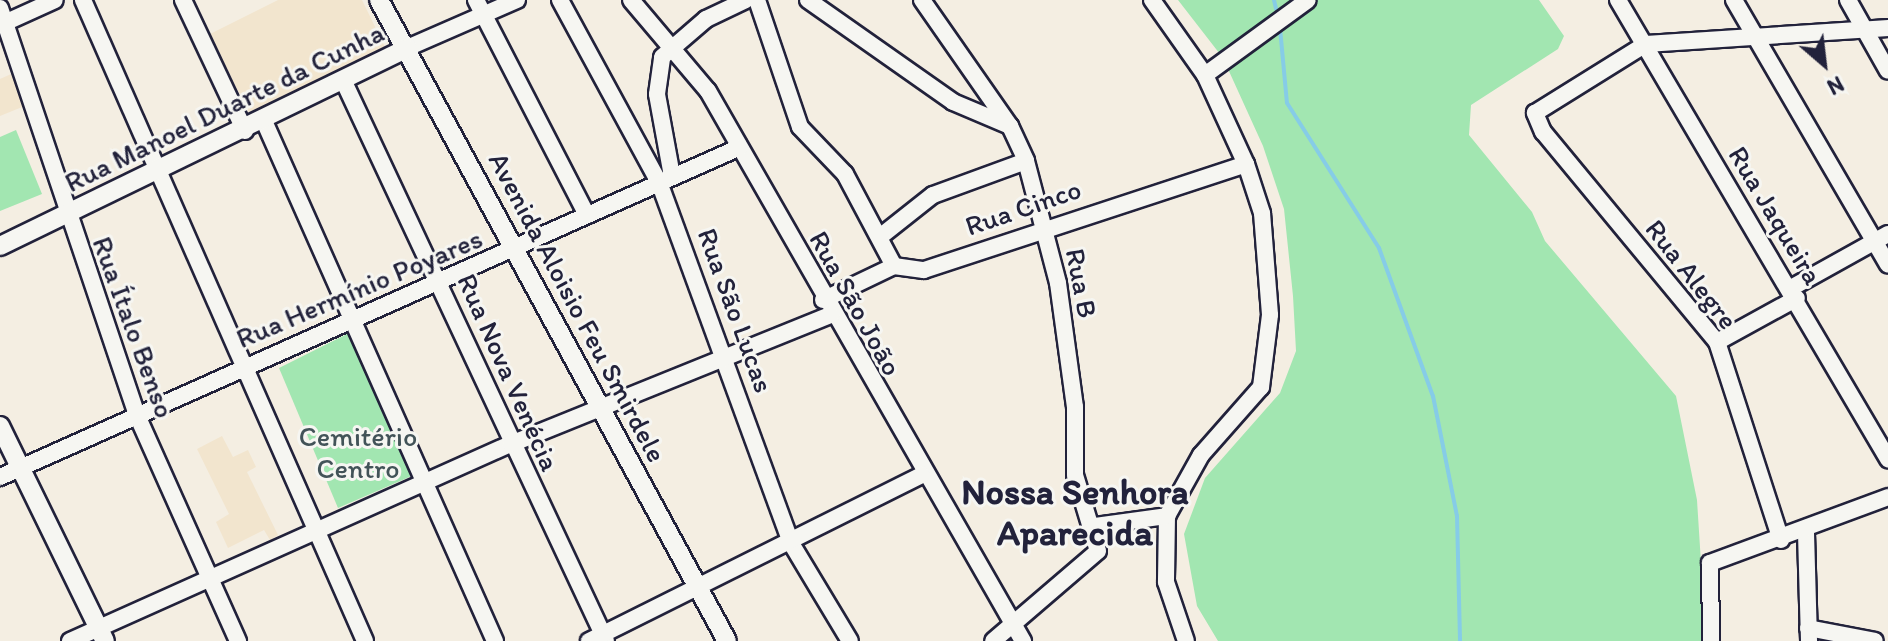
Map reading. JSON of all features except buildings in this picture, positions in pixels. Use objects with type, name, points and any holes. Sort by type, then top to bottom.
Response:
[{"type":"street","points":[[3,18],[55,0]]},
{"type":"street","points":[[83,0],[365,641]]},
{"type":"street","points":[[183,0],[245,131]]},
{"type":"street","name":"Avenida Aloisio Feu Smirdele","points":[[379,0],[727,641]]},
{"type":"street","points":[[476,0],[587,215]]},
{"type":"street","name":"Rua Manoel Duarte da Cunha","points":[[0,246],[245,131],[407,48],[517,0]]},
{"type":"street","name":"Rua São Lucas","points":[[560,0],[665,179],[791,543],[850,641]]},
{"type":"street","name":"Rua São João","points":[[631,0],[708,91],[922,475],[1023,641]]},
{"type":"street","points":[[665,179],[656,75],[670,48],[746,0]]},
{"type":"street","points":[[757,0],[800,127],[845,174],[881,236],[894,266]]},
{"type":"street","points":[[808,0],[953,102],[1010,126]]},
{"type":"street","name":"Rua B","points":[[922,0],[1010,126],[1026,161],[1044,225],[1075,407],[1075,475],[1094,526],[1095,557],[993,641]]},
{"type":"street","points":[[1152,0],[1205,75],[1246,164],[1262,213],[1267,368],[1252,403],[1201,455],[1167,516],[1166,582],[1186,641]]},
{"type":"street","points":[[1205,75],[1308,0]]},
{"type":"street","name":"Rua Jaqueira","points":[[1618,0],[1794,293],[1888,459]]},
{"type":"street","points":[[1734,0],[1881,238],[1888,265]]},
{"type":"street","points":[[1848,0],[1888,71]]},
{"type":"street","name":"Rua Ítalo Benso","points":[[3,18],[66,214],[136,413],[238,641]]},
{"type":"street","points":[[1646,44],[1888,28]]},
{"type":"street","name":"Rua Alegre","points":[[1646,44],[1536,109],[1543,132],[1717,342],[1781,540]]},
{"type":"street","name":"Rua Nova Venécia","points":[[344,82],[440,280],[599,639]]},
{"type":"street","points":[[264,121],[356,319],[495,641]]},
{"type":"street","name":"Rua Hermínio Poyares","points":[[0,477],[136,413],[356,319],[740,147]]},
{"type":"street","points":[[881,236],[933,195],[1026,161]]},
{"type":"street","name":"Rua Cinco","points":[[70,641],[102,635],[211,579],[511,444],[602,410],[728,356],[827,308],[894,266],[924,270],[1044,225],[1246,164]]},
{"type":"street","points":[[1717,342],[1881,238]]},
{"type":"street","points":[[0,426],[102,635]]},
{"type":"street","points":[[599,639],[922,475]]},
{"type":"street","points":[[1711,641],[1708,566],[1806,533],[1888,497]]},
{"type":"street","points":[[1094,526],[1167,516]]},
{"type":"street","points":[[1806,533],[1808,634],[1875,641]]},
{"type":"shaded area","points":[[278,0],[362,0],[385,47],[249,113],[210,34]]},
{"type":"shaded area","points":[[18,71],[32,103],[0,116],[0,79]]},
{"type":"shaded area","points":[[222,436],[233,457],[248,450],[256,467],[247,472],[278,535],[270,540],[264,530],[228,548],[216,522],[229,514],[197,449]]},
{"type":"green space","points":[[1178,0],[1539,0],[1564,36],[1558,49],[1471,105],[1469,135],[1532,212],[1545,241],[1676,396],[1697,500],[1706,641],[1218,641],[1197,606],[1184,534],[1205,478],[1280,393],[1296,351],[1293,296],[1284,209],[1263,146],[1223,58]]},
{"type":"green space","points":[[16,130],[42,194],[0,211],[0,137]]},
{"type":"green space","name":"Cemitério Centro","points":[[349,333],[414,475],[338,508],[279,368]]},
{"type":"waterway","points":[[1274,0],[1276,9]]},
{"type":"waterway","points":[[1280,28],[1287,103],[1379,248],[1433,396],[1457,516],[1460,641]]},
{"type":"district","name":"Nossa Senhora Aparecida","points":[[1075,512]]}]
